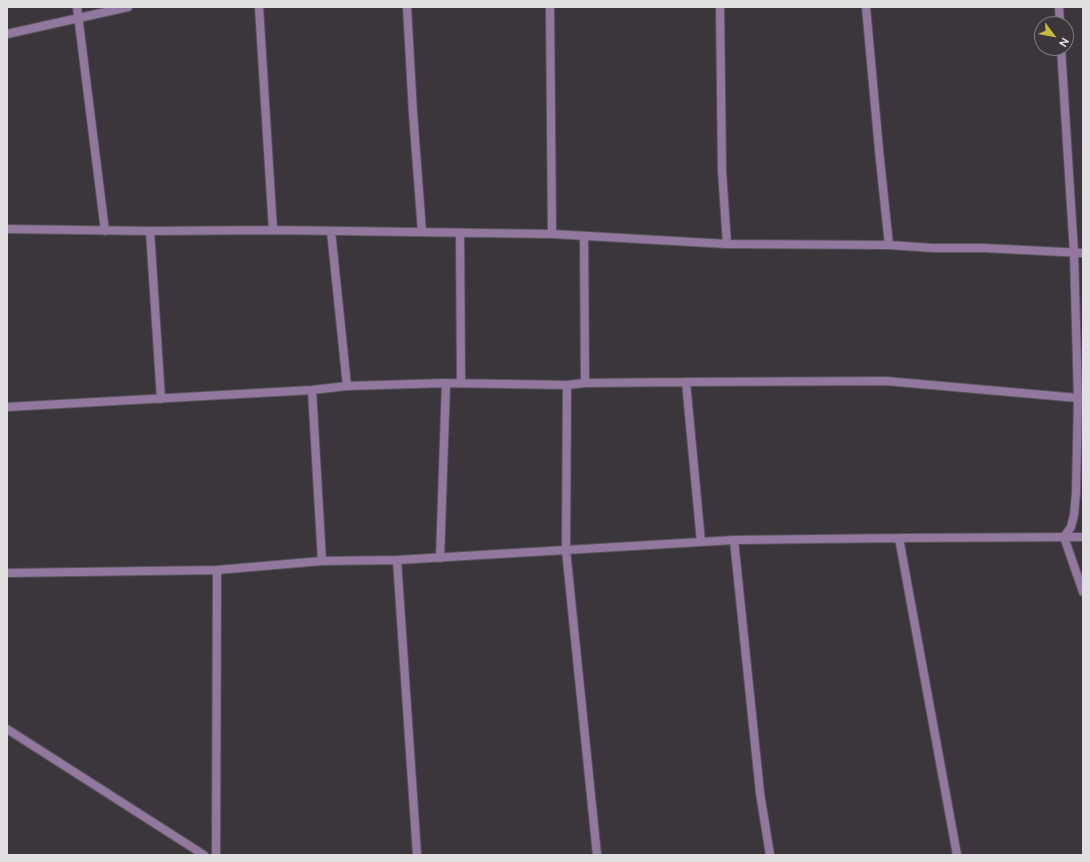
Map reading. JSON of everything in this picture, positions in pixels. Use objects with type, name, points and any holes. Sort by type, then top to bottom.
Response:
[{"type":"street","points":[[77,7],[105,231]]},
{"type":"street","points":[[7,34],[128,7]]},
{"type":"street","points":[[258,7],[273,230]]},
{"type":"street","points":[[407,7],[422,232]]},
{"type":"street","points":[[550,7],[552,234]]},
{"type":"street","points":[[720,7],[722,171],[727,244]]},
{"type":"street","points":[[866,7],[878,150],[889,245]]},
{"type":"street","points":[[1062,56],[1074,253],[1078,398],[1076,500],[1071,526],[1064,537]]},
{"type":"street","points":[[7,229],[105,231],[273,230],[552,234],[727,244],[889,245],[1083,253]]},
{"type":"street","points":[[150,231],[161,399]]},
{"type":"street","points":[[331,231],[347,386]]},
{"type":"street","points":[[460,233],[461,383]]},
{"type":"street","points":[[584,236],[585,383]]},
{"type":"street","points":[[7,407],[312,390],[347,386],[446,383],[567,385],[585,383],[886,381],[1078,398]]},
{"type":"street","points":[[686,382],[701,542]]},
{"type":"street","points":[[440,558],[446,383]]},
{"type":"street","points":[[567,385],[566,550],[598,855]]},
{"type":"street","points":[[312,390],[322,561]]},
{"type":"street","points":[[1064,537],[1083,592]]},
{"type":"street","points":[[7,573],[217,570],[322,561],[440,558],[734,540],[1083,537]]},
{"type":"street","points":[[898,538],[957,855]]},
{"type":"street","points":[[734,540],[760,793],[770,855]]},
{"type":"street","points":[[397,560],[418,855]]},
{"type":"street","points":[[216,855],[217,570]]},
{"type":"street","points":[[7,729],[204,855]]}]
